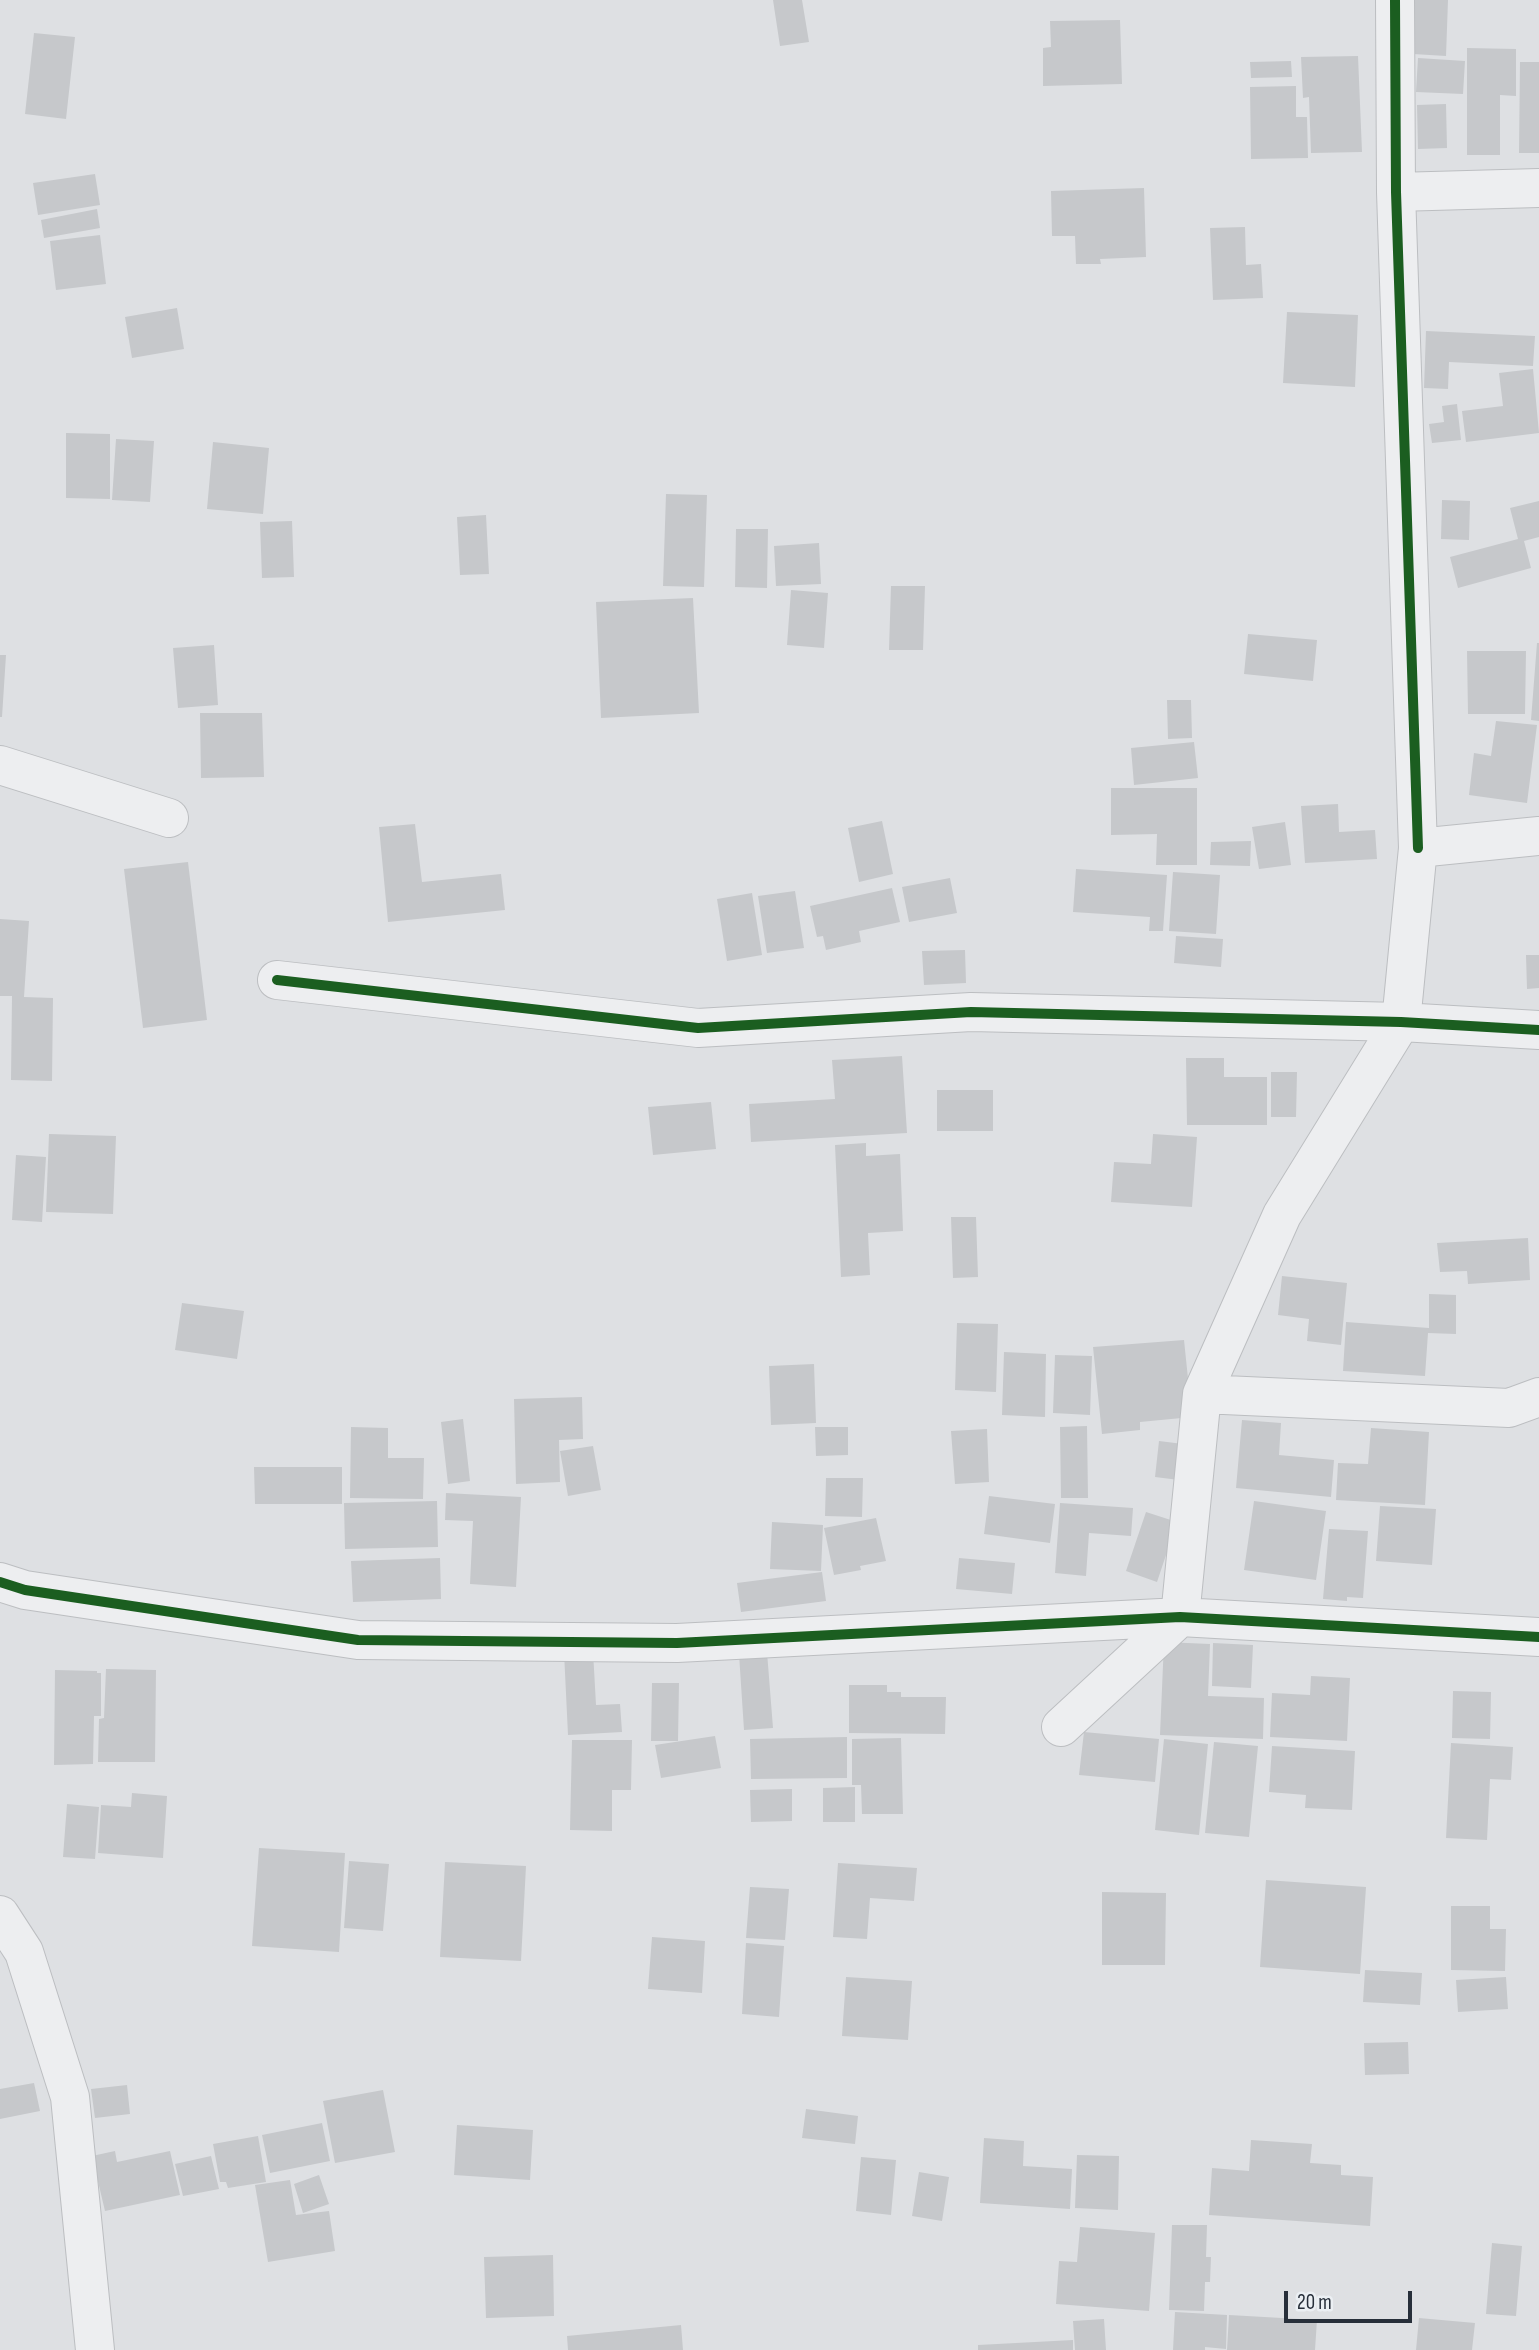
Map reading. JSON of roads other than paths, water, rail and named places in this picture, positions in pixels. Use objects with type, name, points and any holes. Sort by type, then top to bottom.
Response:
[{"type":"street","points":[[1061,1727],[1180,1617],[1202,1394],[1282,1214],[1401,1022],[1418,848],[1396,192],[1395,0]]},
{"type":"street","points":[[1396,192],[1539,188]]},
{"type":"street","points":[[0,765],[170,818]]},
{"type":"street","points":[[1418,848],[1539,836]]},
{"type":"street","points":[[277,980],[698,1028],[971,1012],[1401,1022],[1539,1030]]},
{"type":"street","points":[[1202,1394],[1509,1408],[1539,1397]]},
{"type":"street","points":[[0,1582],[25,1590],[358,1640],[677,1643],[1180,1617],[1539,1637]]},
{"type":"street","points":[[0,1915],[12,1961],[69,2097],[95,2350]]}]
